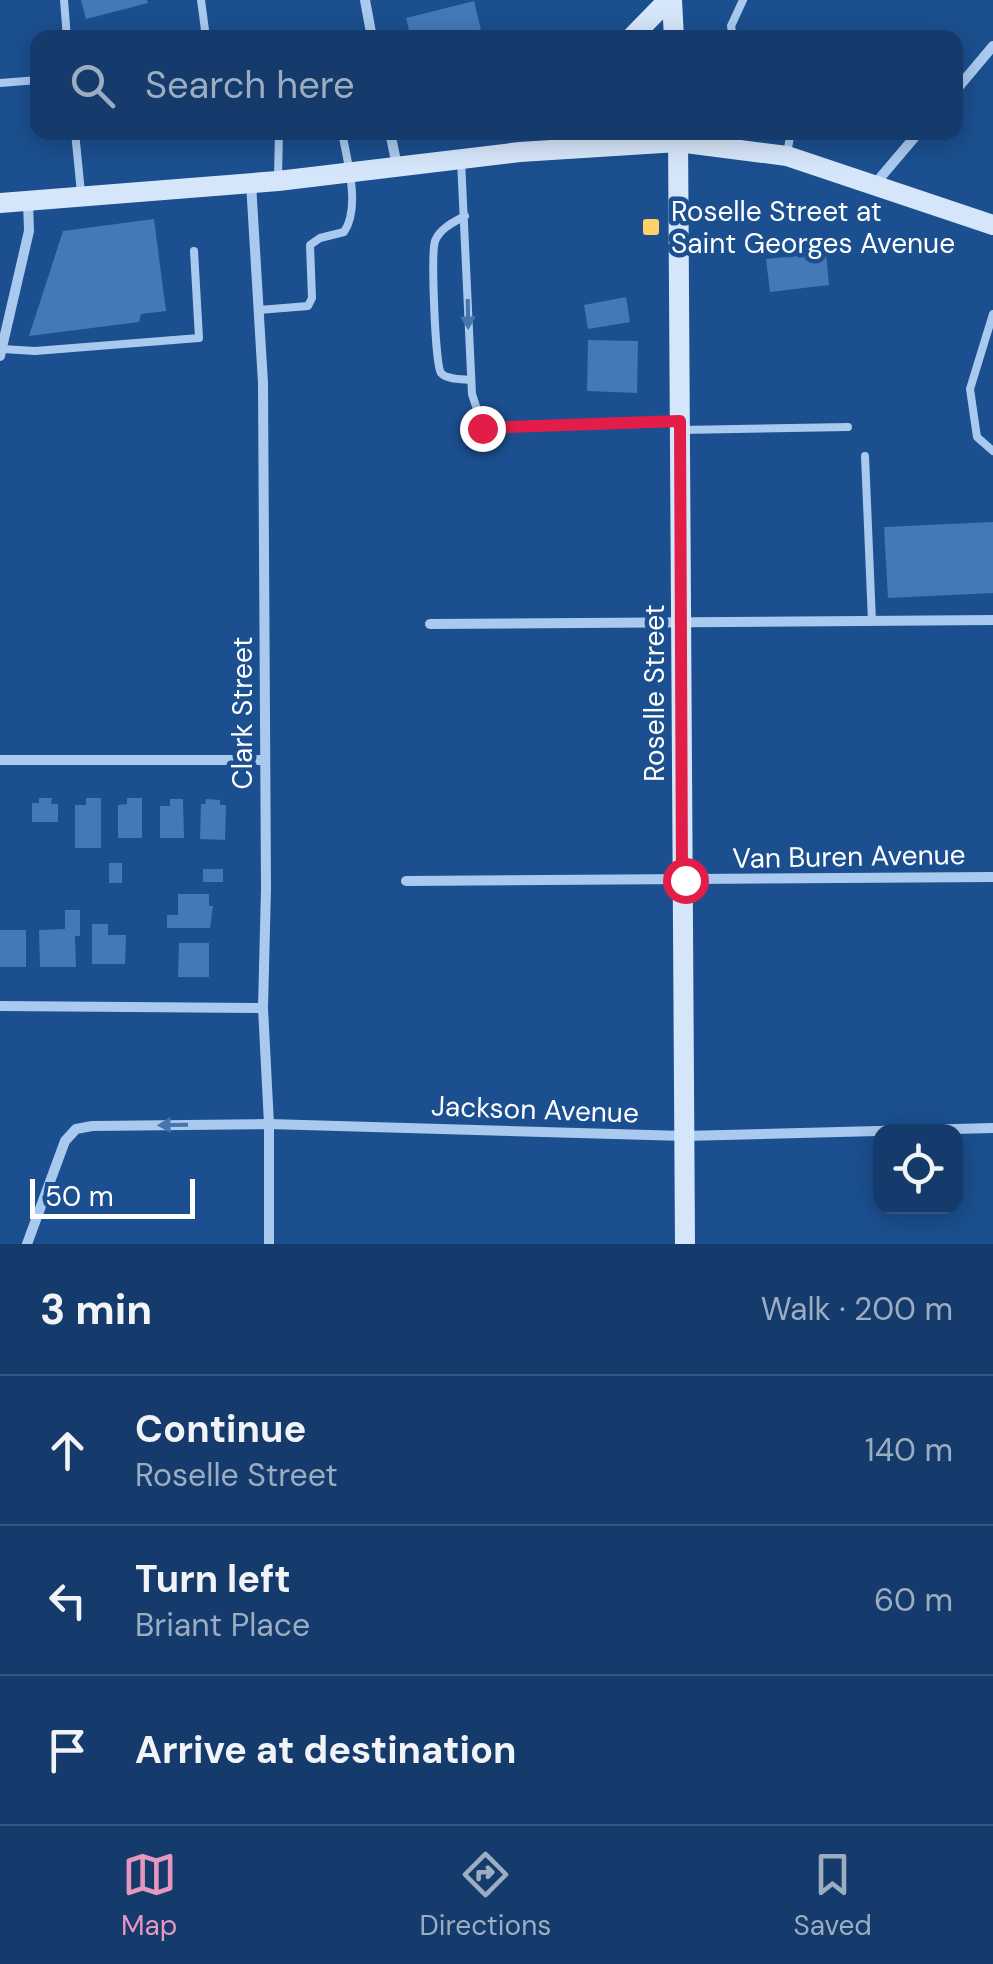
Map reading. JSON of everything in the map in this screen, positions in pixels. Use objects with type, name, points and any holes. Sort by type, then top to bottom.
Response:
[{"type":"street","points":[[365,0],[371,30]]},
{"type":"street","points":[[639,30],[670,0]]},
{"type":"street","points":[[670,0],[673,30]]},
{"type":"street","points":[[963,82],[993,46]]},
{"type":"street","points":[[392,140],[397,168]]},
{"type":"street","points":[[520,152],[531,140]]},
{"type":"street","points":[[0,204],[278,182],[520,152],[655,140]]},
{"type":"street","name":"Roselle Street","points":[[678,140],[684,1244]]},
{"type":"street","points":[[690,140],[786,156],[993,225]]},
{"type":"street","points":[[874,185],[912,140]]},
{"type":"street","name":"Clark Street","points":[[250,183],[264,383],[263,1008],[269,1124],[269,1244]]},
{"type":"street","points":[[1,353],[29,231],[28,201]]},
{"type":"street","points":[[482,428],[680,425]]},
{"type":"street","points":[[430,624],[993,620]]},
{"type":"street","points":[[0,760],[263,760]]},
{"type":"street","name":"Van Buren Avenue","points":[[406,881],[993,877]]},
{"type":"street","points":[[0,1006],[263,1008]]},
{"type":"street","name":"Jackson Avenue","points":[[27,1244],[66,1141],[76,1129],[269,1124],[684,1136],[993,1128]]},
{"type":"lane","points":[[64,0],[66,30]]},
{"type":"lane","points":[[201,0],[205,30]]},
{"type":"lane","points":[[731,30],[742,0]]},
{"type":"lane","points":[[0,83],[30,81]]},
{"type":"lane","points":[[77,140],[81,197]]},
{"type":"lane","points":[[278,182],[280,140]]},
{"type":"lane","points":[[259,310],[308,306],[312,298],[310,245],[344,232],[350,222],[343,140]]},
{"type":"lane","points":[[786,156],[789,140]]},
{"type":"lane","points":[[460,160],[472,394],[482,428]]},
{"type":"lane","points":[[465,216],[446,226],[436,241],[436,349],[440,372],[445,377],[471,380]]},
{"type":"lane","points":[[1,353],[199,338],[194,251]]},
{"type":"lane","points":[[993,314],[970,389],[978,437],[993,450]]},
{"type":"lane","points":[[680,425],[848,427]]},
{"type":"lane","points":[[866,456],[872,621]]},
{"type":"building","points":[[81,0],[147,0],[148,3],[86,19]]},
{"type":"building","points":[[474,1],[481,30],[409,30],[406,18]]},
{"type":"building","points":[[154,219],[166,311],[141,314],[139,322],[29,336],[63,231]]},
{"type":"building","points":[[826,253],[829,285],[770,292],[766,259]]},
{"type":"building","points":[[626,297],[630,322],[588,329],[584,305]]},
{"type":"building","points":[[588,340],[638,341],[637,393],[587,391]]},
{"type":"building","points":[[993,522],[993,593],[888,598],[884,527]]},
{"type":"building","points":[[39,798],[52,798],[51,804],[58,804],[58,822],[32,822],[32,803],[39,803]]},
{"type":"building","points":[[86,798],[101,798],[101,848],[75,848],[75,805],[86,805]]},
{"type":"building","points":[[127,798],[142,798],[142,838],[118,838],[118,805],[127,804]]},
{"type":"building","points":[[170,799],[183,799],[184,838],[160,838],[160,806],[170,806]]},
{"type":"building","points":[[206,799],[220,800],[220,805],[226,805],[225,840],[200,839],[201,804]]},
{"type":"building","points":[[109,863],[122,863],[122,883],[109,883]]},
{"type":"building","points":[[203,869],[223,869],[223,882],[203,882]]},
{"type":"building","points":[[178,894],[209,894],[209,906],[213,906],[210,928],[167,928],[167,915],[178,915]]},
{"type":"building","points":[[65,910],[80,910],[80,936],[75,936],[76,967],[40,967],[39,930],[65,929]]},
{"type":"building","points":[[92,924],[108,924],[108,935],[126,935],[125,964],[92,964]]},
{"type":"building","points":[[0,930],[26,930],[26,967],[0,967]]},
{"type":"building","points":[[179,943],[209,943],[209,977],[178,977]]},
{"type":"place","name":"Roselle Street at Saint Georges Avenue","points":[[651,227]]},
{"type":"route","points":[[482,428],[680,421],[682,881],[685,880]]}]
